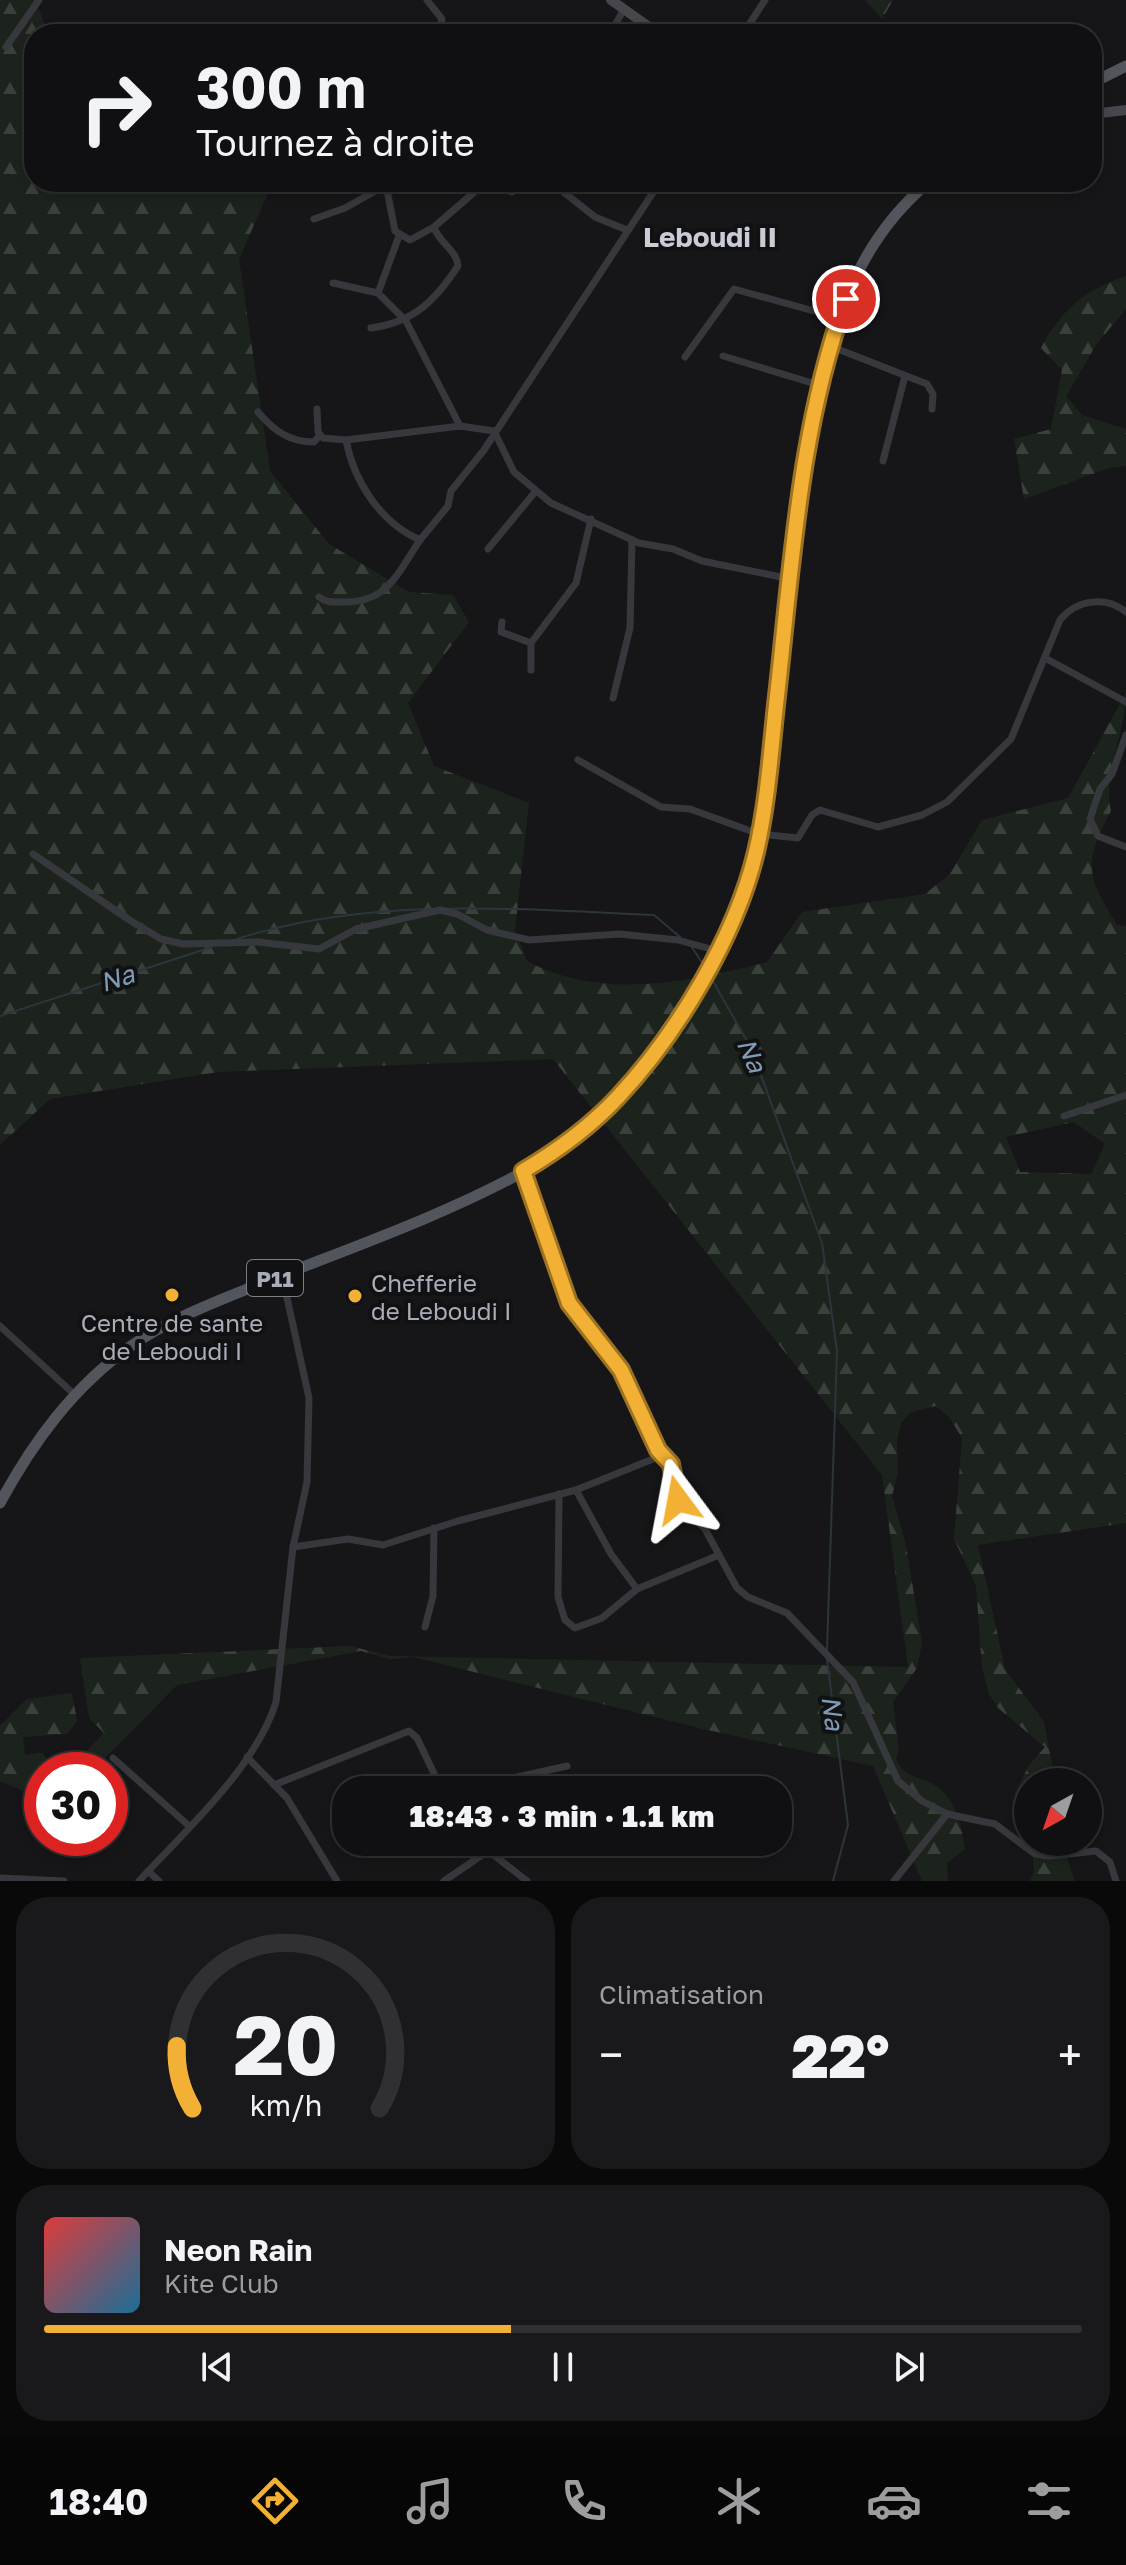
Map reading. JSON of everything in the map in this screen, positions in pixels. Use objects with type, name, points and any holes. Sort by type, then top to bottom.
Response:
[{"type":"main road","points":[[1102,78],[1126,66]]},
{"type":"main road","name":"P11","points":[[0,1503],[31,1449],[75,1395],[118,1356],[163,1326],[468,1198],[523,1171],[562,1146],[619,1097],[684,1008],[718,951],[743,896],[759,834],[819,385],[830,346],[839,318],[879,236],[897,211],[918,192]]},
{"type":"street","points":[[6,47],[39,0]]},
{"type":"street","points":[[427,0],[442,19],[441,24]]},
{"type":"street","points":[[611,0],[645,24]]},
{"type":"street","points":[[749,24],[765,0]]},
{"type":"street","points":[[616,24],[624,9]]},
{"type":"street","points":[[1102,113],[1126,110]]},
{"type":"street","points":[[314,219],[372,192]]},
{"type":"street","points":[[378,293],[399,236],[391,192]]},
{"type":"street","points":[[399,236],[410,240],[434,227],[475,192]]},
{"type":"street","points":[[564,192],[595,217],[627,230]]},
{"type":"street","points":[[319,597],[326,602],[361,603],[385,592],[420,540],[448,506],[451,491],[484,450],[653,192]]},
{"type":"street","points":[[371,328],[406,321],[424,311],[458,266],[457,257],[434,227]]},
{"type":"street","points":[[333,283],[378,293],[406,321],[460,426]]},
{"type":"street","points":[[685,357],[734,289],[839,318]]},
{"type":"street","points":[[830,346],[931,388],[932,409]]},
{"type":"street","points":[[723,356],[819,385]]},
{"type":"street","points":[[883,461],[905,376]]},
{"type":"street","points":[[258,412],[272,429],[299,442],[314,442],[319,436],[317,409]]},
{"type":"street","points":[[319,436],[346,440],[460,426],[494,431]]},
{"type":"street","points":[[494,431],[510,467],[551,503],[632,540],[673,549],[702,561],[791,579]]},
{"type":"street","points":[[346,440],[350,462],[365,491],[400,531],[420,540]]},
{"type":"street","points":[[488,549],[535,492]]},
{"type":"street","points":[[531,670],[531,643],[576,583],[591,519]]},
{"type":"street","points":[[613,698],[630,628],[632,540]]},
{"type":"street","points":[[578,760],[661,807],[690,809],[759,834],[798,838],[812,815],[820,810],[878,827],[936,809],[975,777],[1011,739],[1060,620],[1068,611],[1102,600],[1112,601],[1126,612]]},
{"type":"street","points":[[502,622],[501,632],[531,643]]},
{"type":"street","points":[[1045,658],[1126,702]]},
{"type":"street","points":[[1126,735],[1112,774],[1100,789],[1090,819],[1098,836],[1126,847]]},
{"type":"street","points":[[33,854],[161,939],[183,944],[258,942],[319,949],[356,929],[440,910],[457,914],[487,930],[529,940],[619,934],[678,940],[718,951]]},
{"type":"street","points":[[1064,1116],[1126,1095]]},
{"type":"street","points":[[523,1171],[569,1303],[621,1370],[663,1455],[671,1464],[678,1500],[705,1529],[737,1588],[748,1597],[787,1613],[842,1668],[861,1695],[898,1781],[922,1801],[947,1814],[988,1821],[1042,1857],[1096,1851],[1110,1862],[1116,1881]]},
{"type":"street","points":[[139,1881],[247,1757],[270,1722],[276,1702],[293,1547],[307,1482],[309,1398],[282,1275]]},
{"type":"street","points":[[0,1326],[75,1395]]},
{"type":"street","points":[[293,1547],[348,1539],[383,1545],[576,1490],[663,1455]]},
{"type":"street","points":[[576,1490],[611,1554],[637,1589]]},
{"type":"street","points":[[559,1494],[558,1597],[565,1620],[580,1628],[610,1613],[637,1589],[719,1555]]},
{"type":"street","points":[[425,1627],[433,1596],[434,1528]]},
{"type":"street","points":[[274,1785],[409,1731],[417,1738],[435,1776]]},
{"type":"street","points":[[247,1757],[305,1825],[337,1881]]},
{"type":"street","points":[[522,1776],[567,1766]]},
{"type":"street","points":[[128,1771],[189,1826]]},
{"type":"street","points":[[894,1881],[947,1814]]},
{"type":"street","points":[[444,1881],[481,1856]]},
{"type":"street","points":[[494,1856],[527,1881]]},
{"type":"street","points":[[148,1871],[159,1881]]},
{"type":"street","points":[[0,1878],[64,1881]]},
{"type":"green space","points":[[0,0],[35,0],[45,24],[24,24],[24,192],[269,192],[239,259],[270,471],[329,544],[409,592],[453,595],[469,622],[408,703],[434,766],[529,803],[515,930],[527,961],[585,981],[615,984],[646,984],[707,976],[767,962],[802,912],[925,894],[950,874],[982,820],[1068,798],[1126,693],[1110,783],[1111,811],[1095,845],[1092,870],[1099,894],[1117,925],[1126,926],[1126,1523],[978,1545],[1005,1669],[1044,1722],[1053,1768],[1028,1768],[1045,1747],[998,1708],[989,1694],[982,1668],[976,1586],[954,1539],[962,1438],[949,1417],[936,1406],[911,1412],[901,1423],[897,1440],[898,1473],[892,1496],[906,1545],[922,1643],[917,1668],[893,1702],[899,1751],[896,1758],[908,1773],[936,1786],[953,1806],[965,1849],[947,1863],[948,1881],[922,1881],[873,1766],[703,1729],[414,1657],[390,1659],[361,1651],[177,1685],[111,1752],[86,1752],[104,1733],[89,1718],[80,1658],[350,1646],[390,1656],[908,1667],[882,1475],[553,1059],[218,1072],[50,1099],[0,1145]],"holes":[[[1074,1122],[1105,1144],[1091,1174],[1020,1172],[1006,1137]]]},
{"type":"green space","points":[[865,0],[893,0],[882,19]]},
{"type":"green space","points":[[1126,276],[1126,309],[1096,345],[1066,396],[1082,415],[1126,429],[1126,466],[1109,468],[1024,499],[1014,439],[1051,429],[1062,370],[1041,348],[1057,323],[1076,303],[1098,288]]},
{"type":"green space","points":[[72,1693],[77,1721],[67,1734],[23,1737],[24,1791],[0,1781],[0,1726],[27,1699]]},
{"type":"green space","points":[[1033,1856],[1066,1856],[1075,1881],[1030,1881],[1034,1872]]},
{"type":"waterway","name":"Na","points":[[237,939],[287,925],[339,916],[444,909],[654,915],[680,937]]},
{"type":"waterway","name":"Na","points":[[691,946],[705,967]]},
{"type":"waterway","name":"Na","points":[[0,1016],[212,947]]},
{"type":"waterway","name":"Na","points":[[710,976],[751,1048],[822,1243],[837,1351],[827,1649]]},
{"type":"waterway","name":"Na","points":[[827,1659],[848,1825],[833,1881]]},
{"type":"place","name":"Centre de sante de Leboudi I","points":[[172,1295]]},
{"type":"place","name":"Chefferie de Leboudi I","points":[[355,1296]]},
{"type":"district","name":"Leboudi II","points":[[710,236]]},
{"type":"route","points":[[678,1500],[671,1464],[658,1450],[621,1370],[572,1310],[523,1171],[562,1146],[619,1097],[684,1008],[718,951],[743,896],[756,851],[765,798],[810,429],[819,385],[846,299]]}]
